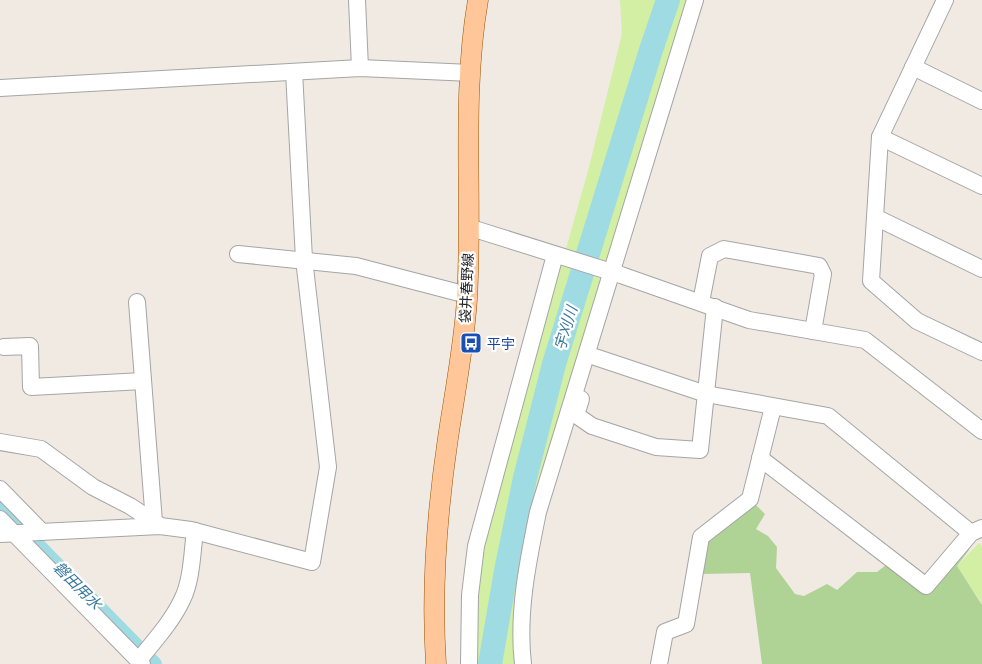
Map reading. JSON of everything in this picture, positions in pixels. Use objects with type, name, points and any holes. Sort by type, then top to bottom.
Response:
[{"type":"main road","name":"袋井春野線","points":[[436,664],[434,578],[440,499],[460,365],[467,294],[471,72],[478,0]]},
{"type":"street","points":[[357,0],[360,68]]},
{"type":"street","points":[[523,664],[523,602],[538,512],[613,273],[695,0]]},
{"type":"street","points":[[945,0],[880,137],[871,281],[917,321],[982,352]]},
{"type":"street","points":[[913,67],[982,101]]},
{"type":"street","points":[[0,88],[360,68],[471,72]]},
{"type":"street","points":[[7,534],[157,524],[196,531],[312,562],[328,467],[304,259],[294,72]]},
{"type":"street","points":[[880,137],[982,186]]},
{"type":"street","points":[[875,217],[982,269]]},
{"type":"street","points":[[468,227],[613,273],[748,320],[865,340],[982,431]]},
{"type":"street","points":[[613,273],[595,357],[576,415],[592,426],[656,447],[700,450],[706,394],[710,256],[724,249],[819,266],[823,274],[813,331]]},
{"type":"street","points":[[238,254],[304,259],[356,266],[467,294]]},
{"type":"street","points":[[469,664],[470,595],[476,546],[557,256]]},
{"type":"street","points":[[137,302],[157,524]]},
{"type":"street","points":[[4,347],[30,346],[30,388],[143,381]]},
{"type":"street","points":[[595,357],[706,394],[828,416],[977,531],[926,586],[760,458]]},
{"type":"street","points":[[658,664],[666,632],[686,624],[701,537],[750,499],[773,407]]},
{"type":"street","points":[[0,442],[41,448],[93,487],[130,506],[157,524]]},
{"type":"street","points":[[0,489],[42,532]]},
{"type":"street","points":[[0,519],[7,534],[140,662],[183,599],[189,579],[196,531]]},
{"type":"green space","points":[[620,0],[692,0],[534,512],[518,664],[474,664],[475,555],[536,356],[589,167],[622,34]]},
{"type":"green space","points":[[750,499],[765,514],[756,529],[768,536],[777,547],[776,568],[795,594],[804,596],[827,584],[837,590],[857,572],[877,572],[890,562],[927,593],[970,544],[969,550],[957,566],[982,605],[982,664],[762,664],[750,573],[702,574],[705,535]]},
{"type":"green space","points":[[979,543],[982,546],[982,604],[957,566]]},
{"type":"waterway","name":"宇刈川","points":[[490,664],[525,478],[554,364],[668,0]]},
{"type":"waterway","name":"磐田用水","points":[[0,506],[155,664]]},
{"type":"place","name":"平宇","points":[[471,343]]}]
